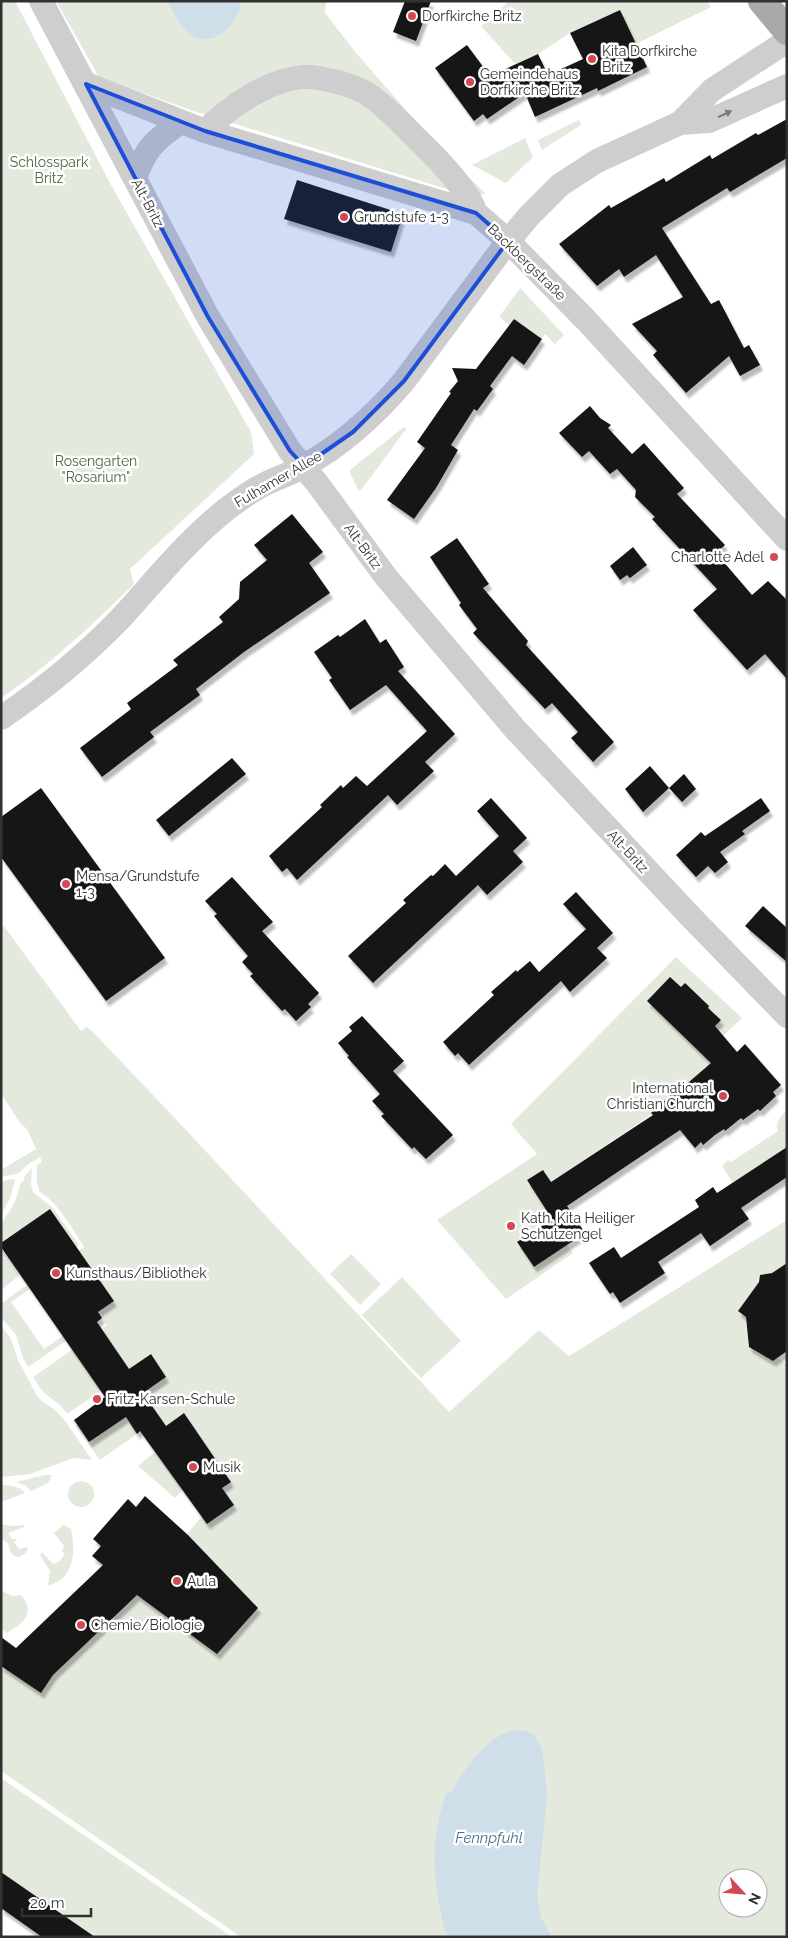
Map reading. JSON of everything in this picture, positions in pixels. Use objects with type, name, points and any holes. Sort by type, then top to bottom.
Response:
[{"type":"main road","points":[[762,1],[787,31]]},
{"type":"street","name":"Alt-Britz","points":[[41,1],[208,317],[290,450],[304,466],[386,577],[514,729],[787,1016]]},
{"type":"street","name":"Fulhamer Allee","points":[[680,123],[712,90],[787,41]]},
{"type":"street","points":[[205,131],[219,117],[241,102],[271,86],[304,77],[326,80],[366,94],[394,117],[425,146],[471,199],[476,212]]},
{"type":"street","name":"Backbergstraße","points":[[86,84],[205,131],[476,212],[508,241],[586,320],[787,538]]},
{"type":"street","name":"Fulhamer Allee","points":[[1,718],[42,690],[75,661],[118,620],[185,546],[228,508],[261,486],[304,466],[353,432],[386,401],[404,381],[508,241],[529,216],[560,185],[591,164],[680,123],[709,121],[787,86]]},
{"type":"street","points":[[135,179],[142,158],[166,132],[181,122]]},
{"type":"highlighted area","points":[[86,84],[205,131],[476,213],[508,241],[404,381],[353,432],[304,466],[290,451],[208,317]]},
{"type":"green space","name":"Rosengarten \"Rosarium\"","points":[[1,1],[15,1],[111,185],[251,432],[254,454],[130,569],[134,584],[54,658],[1,698]]},
{"type":"green space","points":[[56,1],[326,1],[325,13],[356,53],[441,150],[485,193],[476,198],[196,112],[99,77]]},
{"type":"green space","points":[[509,1],[707,1],[711,7],[636,44],[620,10],[570,33],[538,54],[515,64],[481,26]]},
{"type":"green space","points":[[579,120],[581,125],[542,150],[538,140]]},
{"type":"green space","points":[[525,138],[533,157],[506,183],[472,165]]},
{"type":"green space","points":[[520,288],[564,335],[555,344],[545,334],[542,339],[514,319],[509,325],[499,317]]},
{"type":"green space","points":[[404,427],[406,429],[359,491],[350,470]]},
{"type":"green space","points":[[1,922],[81,1031],[87,1027],[93,1032],[449,1412],[539,1330],[569,1356],[787,1220],[787,1263],[772,1273],[760,1275],[759,1282],[738,1311],[746,1317],[749,1347],[773,1361],[778,1358],[787,1365],[787,1937],[241,1937],[1,1771],[1,1666],[53,1675],[137,1595],[258,1608],[187,1534],[205,1513],[233,1505],[222,1488],[231,1481],[184,1413],[162,1429],[160,1417],[143,1393],[166,1377],[151,1354],[129,1369],[102,1329],[107,1325],[98,1312],[113,1301],[79,1251],[84,1247],[70,1224],[53,1203],[40,1192],[37,1183],[37,1165],[42,1162],[40,1157],[27,1165],[19,1173],[1,1177],[1,1170],[36,1149],[27,1129],[21,1124],[1,1094]]},
{"type":"green space","points":[[676,957],[742,1018],[722,1037],[733,1047],[654,1117],[652,1114],[551,1182],[543,1170],[527,1180],[534,1192],[540,1189],[557,1215],[517,1243],[534,1267],[567,1245],[573,1253],[506,1299],[437,1220],[537,1154],[511,1124]]},
{"type":"green space","points":[[787,1111],[787,1147],[733,1183],[722,1166],[728,1160],[731,1162],[778,1131],[777,1125],[779,1120]]},
{"type":"green space","points":[[32,1168],[31,1184],[33,1192],[53,1208],[79,1245],[76,1247],[1,1243],[1,1224],[15,1202],[21,1182],[24,1181],[24,1177]]},
{"type":"green space","points":[[11,1179],[15,1180],[10,1199],[1,1214],[1,1182]]},
{"type":"green space","points":[[1,1248],[20,1275],[2,1289],[2,1283]]},
{"type":"green space","points":[[351,1254],[381,1284],[360,1305],[330,1274]]},
{"type":"green space","points":[[402,1277],[461,1341],[421,1378],[362,1315]]},
{"type":"green space","points":[[27,1285],[30,1289],[11,1302],[44,1349],[86,1320],[89,1325],[28,1367],[23,1358],[16,1335],[1,1317],[2,1303]]},
{"type":"green space","points":[[1,1326],[10,1337],[18,1360],[36,1394],[63,1418],[92,1460],[74,1458],[30,1474],[1,1477]]},
{"type":"green space","points":[[95,1334],[101,1391],[67,1414],[61,1406],[43,1392],[33,1377]]},
{"type":"green space","points":[[126,1417],[137,1434],[100,1460],[72,1421],[74,1420],[89,1442]]},
{"type":"green space","points":[[155,1452],[183,1490],[175,1498],[138,1466]]},
{"type":"green space","points":[[52,1475],[48,1483],[31,1491],[26,1486],[16,1482]]},
{"type":"green space","points":[[81,1481],[90,1485],[94,1494],[90,1503],[81,1507],[72,1503],[68,1494],[72,1485]]},
{"type":"green space","points":[[1,1485],[18,1487],[25,1493],[1,1502]]},
{"type":"green space","points":[[1,1524],[12,1526],[24,1525],[24,1527],[8,1533],[13,1540],[16,1538],[17,1540],[14,1542],[19,1549],[27,1547],[24,1554],[19,1557],[12,1554],[8,1543],[1,1539]]},
{"type":"green space","points":[[63,1525],[71,1529],[73,1537],[71,1563],[63,1578],[48,1585],[50,1571],[40,1555],[42,1552],[53,1564],[61,1560],[65,1553],[62,1552],[64,1546],[54,1533]]},
{"type":"green space","points":[[1,1590],[12,1596],[21,1595],[28,1608],[26,1618],[7,1633],[1,1629]]},
{"type":"green space","points":[[1,1778],[232,1937],[94,1937],[1,1872]]},
{"type":"water","points":[[167,1],[241,1],[235,20],[229,28],[213,38],[204,39],[195,37],[186,31]]},
{"type":"water","name":"Fennpfuhl","points":[[514,1730],[527,1731],[534,1735],[543,1753],[547,1796],[537,1896],[541,1918],[552,1937],[447,1937],[438,1901],[435,1865],[435,1846],[441,1810],[447,1792],[451,1793],[476,1755],[494,1739]]},
{"type":"building","name":"Dorfkirche Britz","points":[[405,1],[431,1],[416,41],[393,32]]},
{"type":"building","points":[[620,10],[647,67],[598,91],[597,88],[535,117],[525,93],[487,119],[483,114],[474,121],[435,68],[467,45],[490,76],[538,54],[548,75],[583,59],[570,33]]},
{"type":"building","points":[[787,119],[787,158],[730,192],[727,188],[662,228],[711,304],[719,300],[744,348],[749,345],[760,365],[740,376],[729,356],[686,393],[653,355],[657,351],[632,324],[683,297],[656,255],[624,277],[619,269],[597,286],[559,244],[609,205],[611,208],[664,178],[666,182],[710,155],[712,159],[756,133],[758,135]]},
{"type":"building","name":"Grundstufe 1-3","points":[[297,180],[403,214],[391,252],[284,219]]},
{"type":"building","points":[[514,319],[542,339],[524,365],[512,356],[490,386],[493,389],[477,411],[474,409],[451,445],[458,450],[436,488],[414,519],[387,500],[425,448],[417,442],[458,381],[452,368],[476,369]]},
{"type":"building","points":[[590,406],[600,418],[611,425],[608,428],[632,454],[644,443],[684,488],[677,494],[725,545],[716,553],[752,595],[768,581],[787,600],[787,679],[765,654],[747,670],[693,610],[717,589],[652,519],[655,517],[635,497],[636,490],[617,469],[610,474],[589,451],[582,457],[559,433]]},
{"type":"building","points":[[292,514],[323,552],[309,563],[330,593],[244,652],[196,689],[200,695],[150,732],[154,737],[102,777],[80,748],[131,709],[127,703],[178,665],[173,660],[223,622],[219,617],[239,599],[240,582],[267,560],[254,545]]},
{"type":"building","points":[[457,538],[489,584],[483,588],[528,641],[526,645],[614,742],[593,762],[571,738],[578,732],[552,703],[545,709],[473,633],[477,629],[459,605],[461,603],[430,557]]},
{"type":"building","points":[[633,547],[647,565],[630,578],[627,575],[620,580],[610,566]]},
{"type":"building","points":[[365,619],[380,643],[386,639],[404,667],[398,671],[455,734],[425,762],[434,771],[397,805],[388,795],[297,880],[287,868],[282,872],[269,856],[322,807],[320,805],[341,785],[343,788],[356,776],[367,786],[427,731],[386,685],[350,710],[329,680],[332,678],[314,652],[338,635],[340,637]]},
{"type":"building","points":[[232,758],[246,774],[169,836],[156,820]]},
{"type":"building","points":[[650,766],[669,788],[643,812],[625,789]]},
{"type":"building","points":[[684,774],[696,789],[682,802],[669,788]]},
{"type":"building","name":"Mensa/Grundstufe 1-3","points":[[41,788],[165,958],[106,1001],[1,857],[1,817]]},
{"type":"building","points":[[491,798],[527,838],[513,851],[523,862],[487,895],[478,885],[373,983],[348,956],[406,903],[403,900],[431,875],[433,876],[445,864],[456,876],[499,836],[477,811]]},
{"type":"building","points":[[761,798],[770,811],[742,831],[745,834],[720,852],[728,862],[715,873],[708,866],[696,877],[676,855],[701,832],[705,836]]},
{"type":"building","points":[[232,877],[273,922],[262,931],[319,993],[308,1004],[311,1007],[296,1021],[285,1009],[282,1011],[250,976],[253,974],[242,962],[248,956],[214,916],[217,914],[205,901]]},
{"type":"building","points":[[576,892],[613,933],[597,948],[607,958],[570,992],[561,981],[469,1065],[458,1053],[455,1056],[443,1042],[494,995],[491,992],[516,970],[517,972],[530,961],[539,972],[586,929],[563,904]]},
{"type":"building","points":[[763,906],[787,928],[787,962],[745,926]]},
{"type":"building","points":[[670,977],[681,987],[685,983],[709,1006],[708,1008],[721,1020],[715,1026],[737,1052],[745,1044],[781,1085],[773,1092],[776,1096],[760,1111],[758,1109],[743,1120],[741,1118],[725,1131],[724,1129],[703,1145],[701,1142],[695,1148],[680,1130],[567,1206],[585,1233],[534,1267],[517,1242],[552,1219],[527,1180],[543,1170],[551,1182],[653,1115],[651,1113],[681,1086],[682,1088],[711,1063],[647,1001]]},
{"type":"building","points":[[362,1016],[404,1061],[393,1071],[453,1135],[426,1159],[414,1147],[412,1149],[381,1116],[384,1114],[372,1101],[380,1094],[347,1057],[349,1056],[338,1043],[352,1031],[349,1027]]},
{"type":"building","points":[[787,1147],[787,1177],[741,1208],[749,1219],[710,1246],[701,1233],[658,1262],[665,1273],[620,1303],[613,1292],[610,1294],[589,1263],[614,1247],[621,1258],[699,1207],[695,1200],[713,1187],[717,1193]]},
{"type":"building","points":[[50,1209],[114,1301],[98,1312],[102,1318],[97,1322],[129,1369],[151,1354],[166,1377],[143,1393],[166,1426],[184,1413],[231,1482],[222,1488],[234,1505],[207,1524],[140,1431],[137,1434],[126,1417],[89,1442],[74,1420],[105,1397],[1,1247],[1,1243]]},
{"type":"building","points":[[787,1263],[787,1351],[773,1361],[749,1347],[746,1317],[738,1311],[759,1282],[760,1275],[772,1273]]},
{"type":"building","name":"Aula","points":[[145,1496],[188,1535],[258,1608],[217,1654],[137,1595],[53,1675],[41,1693],[1,1666],[1,1637],[16,1648],[103,1565],[92,1556],[101,1546],[93,1539],[128,1499],[136,1507]]},
{"type":"building","points":[[1,1872],[95,1937],[42,1937],[1,1908]]},
{"type":"place","name":"Dorfkirche Britz","points":[[412,16]]},
{"type":"place","name":"Kita Dorfkirche Britz","points":[[592,59]]},
{"type":"place","name":"Gemeindehaus Dorfkirche Britz","points":[[470,82]]},
{"type":"place","name":"Grundstufe 1-3","points":[[344,217]]},
{"type":"place","name":"Charlotte Adel","points":[[774,557]]},
{"type":"place","name":"Mensa/Grundstufe 1-3","points":[[66,884]]},
{"type":"place","name":"International Christian Church","points":[[723,1096]]},
{"type":"place","name":"Kath. Kita Heiliger Schutzengel","points":[[511,1226]]},
{"type":"place","name":"Kunsthaus/Bibliothek","points":[[56,1273]]},
{"type":"place","name":"Fritz-Karsen-Schule","points":[[97,1399]]},
{"type":"place","name":"Musik","points":[[193,1467]]},
{"type":"place","name":"Aula","points":[[177,1581]]},
{"type":"place","name":"Chemie/Biologie","points":[[81,1625]]},
{"type":"park label","name":"Schlosspark Britz","points":[[49,170]]}]
